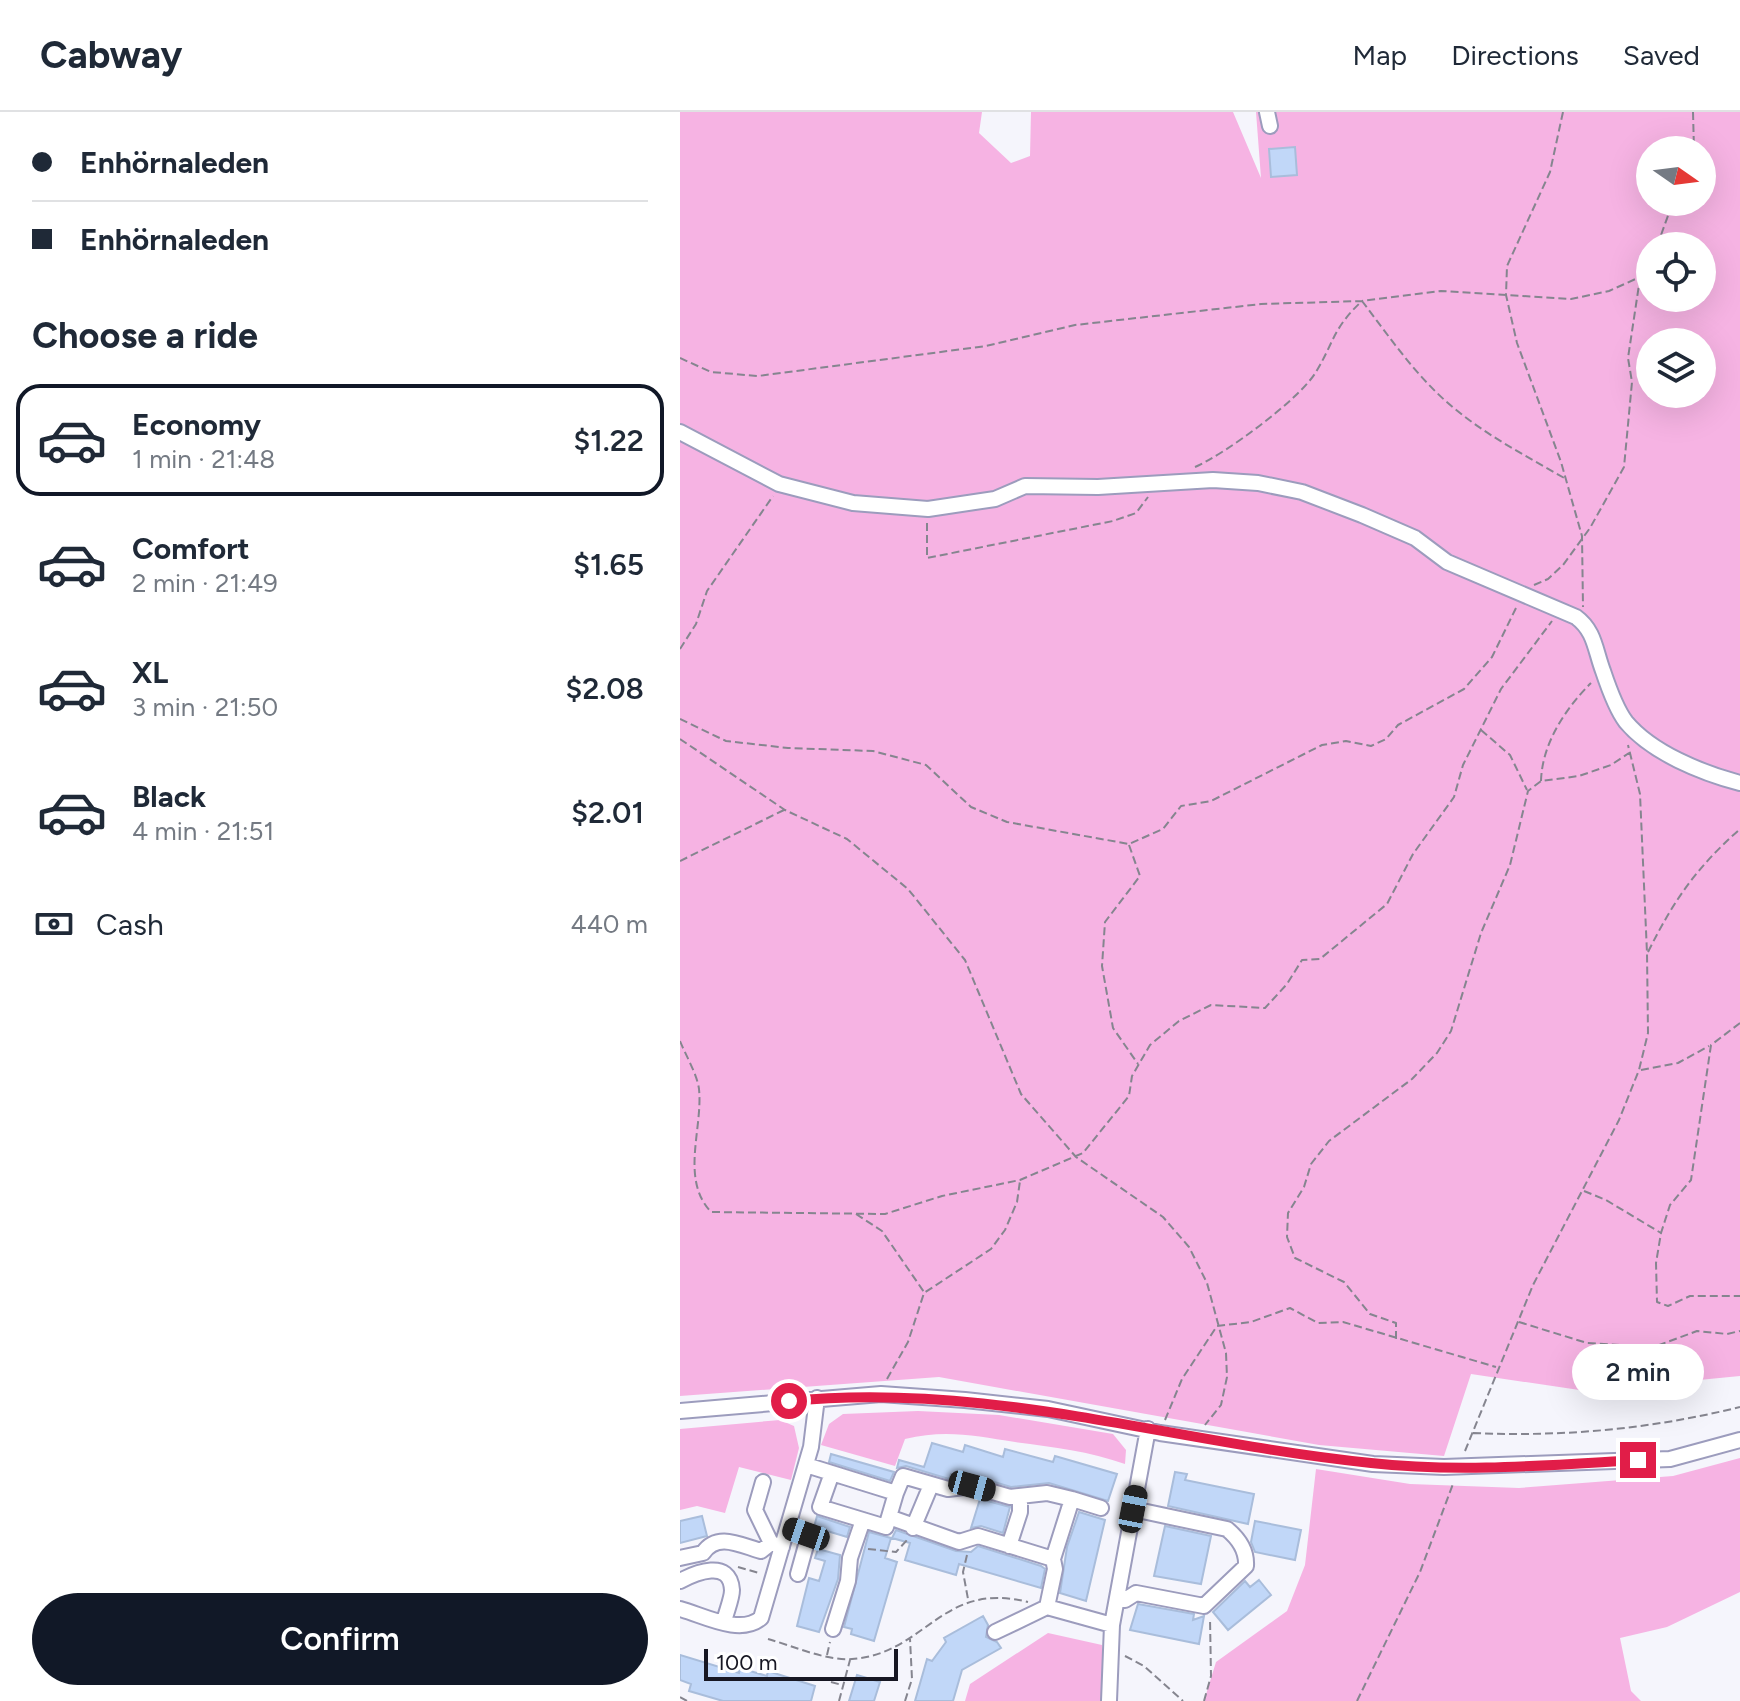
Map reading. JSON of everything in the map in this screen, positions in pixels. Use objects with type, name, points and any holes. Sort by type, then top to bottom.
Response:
[{"type":"street","points":[[680,432],[779,484],[853,503],[928,509],[995,499],[1025,486],[1213,480],[1258,483],[1302,492],[1415,538],[1447,562],[1528,593],[1589,627],[1624,720],[1649,742],[1674,757],[1740,783]]},
{"type":"street","points":[[680,1411],[881,1394],[1048,1409],[1195,1438],[1373,1464],[1444,1467],[1670,1459],[1740,1440]]},
{"type":"street","points":[[680,1609],[724,1622],[747,1625],[761,1618],[773,1577],[776,1545],[788,1528],[806,1465],[817,1398]]},
{"type":"street","points":[[1109,1701],[1112,1625],[1133,1509],[1154,1431]]},
{"type":"street","points":[[806,1465],[896,1493]]},
{"type":"street","points":[[832,1473],[820,1507],[886,1527],[903,1476],[948,1489],[972,1486],[1020,1496],[1047,1493],[1101,1508]]},
{"type":"street","points":[[763,1482],[755,1510],[776,1545]]},
{"type":"street","points":[[913,1528],[931,1485]]},
{"type":"street","points":[[1009,1546],[1020,1512],[1020,1496]]},
{"type":"street","points":[[1047,1607],[1055,1569],[1053,1559],[1072,1499]]},
{"type":"street","points":[[1117,1600],[1125,1600],[1136,1593],[1204,1606],[1240,1574],[1247,1557],[1237,1537],[1227,1529],[1168,1518],[1160,1512],[1133,1509]]},
{"type":"street","points":[[889,1517],[959,1542],[978,1536],[1053,1559]]},
{"type":"street","points":[[833,1629],[863,1520]]},
{"type":"street","points":[[788,1528],[808,1538],[798,1574]]},
{"type":"street","points":[[680,1558],[703,1553],[718,1540],[761,1551],[776,1545]]},
{"type":"street","points":[[680,1581],[702,1569],[714,1569],[727,1578],[732,1589],[724,1622]]},
{"type":"street","points":[[995,1632],[1047,1607],[1112,1625]]},
{"type":"path","points":[[1563,112],[1550,172],[1507,266],[1506,295],[1517,343],[1566,479],[1582,536],[1583,611],[1589,627]]},
{"type":"path","points":[[1693,112],[1694,136]]},
{"type":"path","points":[[680,358],[711,372],[758,376],[986,346],[1075,325],[1261,304],[1362,301],[1441,291],[1571,299],[1609,291],[1636,279]]},
{"type":"path","points":[[1185,471],[1214,459],[1300,391],[1315,373],[1341,320],[1362,301]]},
{"type":"path","points":[[1362,301],[1413,367],[1454,408],[1501,442],[1566,479]]},
{"type":"path","points":[[680,719],[726,741],[788,748],[873,751],[926,765],[971,807],[1007,822],[1129,844],[1163,829],[1181,806],[1211,801],[1311,749],[1346,741],[1371,746],[1386,739],[1398,725],[1464,689],[1492,657],[1518,605],[1563,565],[1590,528],[1624,467],[1632,382],[1628,358],[1636,304]]},
{"type":"path","points":[[680,649],[696,624],[707,591],[750,533],[779,484]]},
{"type":"path","points":[[928,509],[927,558],[1113,521],[1136,513],[1155,484]]},
{"type":"path","points":[[680,1041],[699,1087],[695,1182],[701,1202],[711,1212],[885,1214],[942,1196],[1020,1180],[1076,1157],[1129,1096],[1132,1076],[1150,1045],[1179,1021],[1211,1005],[1265,1008],[1287,984],[1302,960],[1320,959],[1387,904],[1413,854],[1454,797],[1463,765],[1501,689],[1560,611]]},
{"type":"path","points":[[1541,781],[1541,760],[1561,722],[1572,703],[1603,671]]},
{"type":"path","points":[[1465,1451],[1517,1322],[1619,1120],[1639,1070],[1648,1033],[1640,794],[1624,720]]},
{"type":"path","points":[[1480,730],[1510,755],[1528,791]]},
{"type":"path","points":[[680,739],[785,810],[847,839],[908,889],[965,960],[1021,1094],[1076,1157],[1163,1217],[1189,1247],[1207,1283],[1226,1353],[1227,1377],[1221,1405],[1195,1438]]},
{"type":"path","points":[[1396,1339],[1396,1323],[1370,1314],[1344,1282],[1295,1258],[1287,1237],[1288,1213],[1304,1187],[1311,1164],[1329,1141],[1412,1079],[1437,1053],[1451,1031],[1481,933],[1510,865],[1528,791],[1541,781],[1579,776],[1611,765],[1629,753]]},
{"type":"path","points":[[680,861],[785,810]]},
{"type":"path","points":[[1647,953],[1681,890],[1698,867],[1739,829],[1740,822]]},
{"type":"path","points":[[1129,844],[1140,876],[1105,922],[1102,966],[1113,1028],[1138,1065]]},
{"type":"path","points":[[1639,1070],[1678,1063],[1711,1045],[1740,1023]]},
{"type":"path","points":[[1711,1045],[1691,1180],[1670,1205],[1661,1233],[1656,1263],[1657,1302],[1668,1306],[1690,1296],[1740,1296]]},
{"type":"path","points":[[881,1394],[912,1335],[917,1306],[924,1293],[991,1249],[1005,1230],[1017,1202],[1020,1180]]},
{"type":"path","points":[[1583,1191],[1606,1200],[1661,1233]]},
{"type":"path","points":[[855,1213],[882,1231],[924,1293]]},
{"type":"path","points":[[1154,1431],[1182,1379],[1217,1326],[1251,1322],[1290,1308],[1318,1323],[1343,1322],[1498,1368]]},
{"type":"path","points":[[1517,1322],[1587,1343],[1621,1345],[1643,1351],[1697,1331],[1727,1334],[1740,1331]]},
{"type":"path","points":[[1472,1433],[1598,1433],[1694,1419],[1740,1407]]},
{"type":"path","points":[[1357,1701],[1420,1572],[1453,1484]]},
{"type":"path","points":[[856,1546],[896,1552],[913,1528]]},
{"type":"path","points":[[968,1599],[963,1572],[971,1538]]},
{"type":"path","points":[[714,1569],[731,1565],[773,1577]]},
{"type":"path","points":[[768,1639],[850,1659],[877,1653],[910,1638],[968,1599],[995,1597],[1047,1607]]},
{"type":"path","points":[[1204,1606],[1213,1637],[1211,1676],[1204,1701]]},
{"type":"path","points":[[905,1701],[912,1679],[910,1638]]},
{"type":"path","points":[[1111,1653],[1144,1666],[1183,1701]]},
{"type":"path","points":[[839,1701],[850,1659]]},
{"type":"path","points":[[831,1682],[843,1686]]},
{"type":"path","points":[[680,1697],[694,1701]]},
{"type":"shaded area","points":[[680,112],[982,112],[979,133],[1011,163],[1030,156],[1031,112],[1233,112],[1261,178],[1256,112],[1740,112],[1740,1376],[1586,1391],[1471,1374],[1444,1456],[1319,1445],[939,1377],[680,1396]]},
{"type":"shaded area","points":[[918,1411],[999,1415],[1113,1434],[1126,1450],[1125,1464],[1071,1450],[960,1434],[905,1439],[895,1466],[821,1445],[829,1424],[843,1414]]},
{"type":"shaded area","points":[[780,1420],[794,1426],[799,1448],[791,1480],[739,1467],[725,1513],[697,1506],[680,1510],[680,1429]]},
{"type":"shaded area","points":[[1740,1458],[1740,1592],[1667,1627],[1620,1638],[1631,1691],[1641,1701],[1204,1701],[1216,1662],[1287,1611],[1305,1565],[1316,1469],[1410,1484],[1519,1488],[1673,1476]]},
{"type":"shaded area","points":[[1048,1633],[1102,1645],[1102,1701],[965,1701],[970,1684]]},
{"type":"building","points":[[1295,147],[1297,175],[1271,177],[1269,149]]},
{"type":"building","points":[[932,1443],[963,1452],[965,1445],[1003,1457],[1005,1449],[1053,1462],[1055,1456],[1117,1474],[1108,1501],[1049,1483],[1011,1487],[974,1476],[951,1474],[949,1479],[906,1466],[897,1468],[899,1460],[924,1467]]},
{"type":"building","points":[[831,1454],[894,1472],[890,1481],[829,1462]]},
{"type":"building","points":[[1175,1472],[1187,1474],[1185,1480],[1254,1494],[1248,1524],[1168,1506]]},
{"type":"building","points":[[980,1499],[1010,1507],[1003,1533],[981,1526],[971,1528]]},
{"type":"building","points":[[1079,1512],[1105,1520],[1086,1601],[1060,1593],[1067,1547]]},
{"type":"building","points":[[702,1516],[707,1536],[680,1543],[680,1521]]},
{"type":"building","points":[[817,1516],[850,1527],[847,1537],[814,1527]]},
{"type":"building","points":[[1255,1521],[1301,1530],[1295,1560],[1255,1552],[1251,1542]]},
{"type":"building","points":[[1165,1526],[1211,1536],[1201,1584],[1154,1576]]},
{"type":"building","points":[[896,1530],[956,1551],[971,1552],[978,1546],[1041,1566],[1045,1569],[1041,1588],[959,1564],[956,1575],[905,1560],[910,1543],[892,1538]]},
{"type":"building","points":[[869,1532],[891,1538],[885,1558],[897,1562],[874,1641],[851,1634],[852,1629],[844,1627]]},
{"type":"building","points":[[818,1549],[840,1555],[838,1579],[819,1632],[797,1626],[809,1578],[819,1581],[825,1561],[815,1558]]},
{"type":"building","points":[[1259,1580],[1271,1595],[1228,1630],[1213,1612],[1245,1581],[1250,1587]]},
{"type":"building","points":[[1138,1604],[1194,1614],[1193,1620],[1204,1616],[1199,1644],[1130,1630]]},
{"type":"building","points":[[983,1616],[988,1625],[986,1637],[997,1642],[1001,1648],[962,1670],[953,1701],[915,1701],[927,1659],[932,1661],[946,1642],[944,1638]]},
{"type":"building","points":[[680,1655],[739,1673],[740,1668],[767,1676],[768,1671],[815,1686],[811,1701],[723,1701],[689,1691],[691,1684],[680,1680]]},
{"type":"building","points":[[857,1675],[880,1682],[874,1701],[849,1701]]},
{"type":"route","points":[[789,1401],[881,1394],[965,1400],[1048,1409],[1178,1436],[1373,1464],[1466,1467],[1638,1460]]}]
